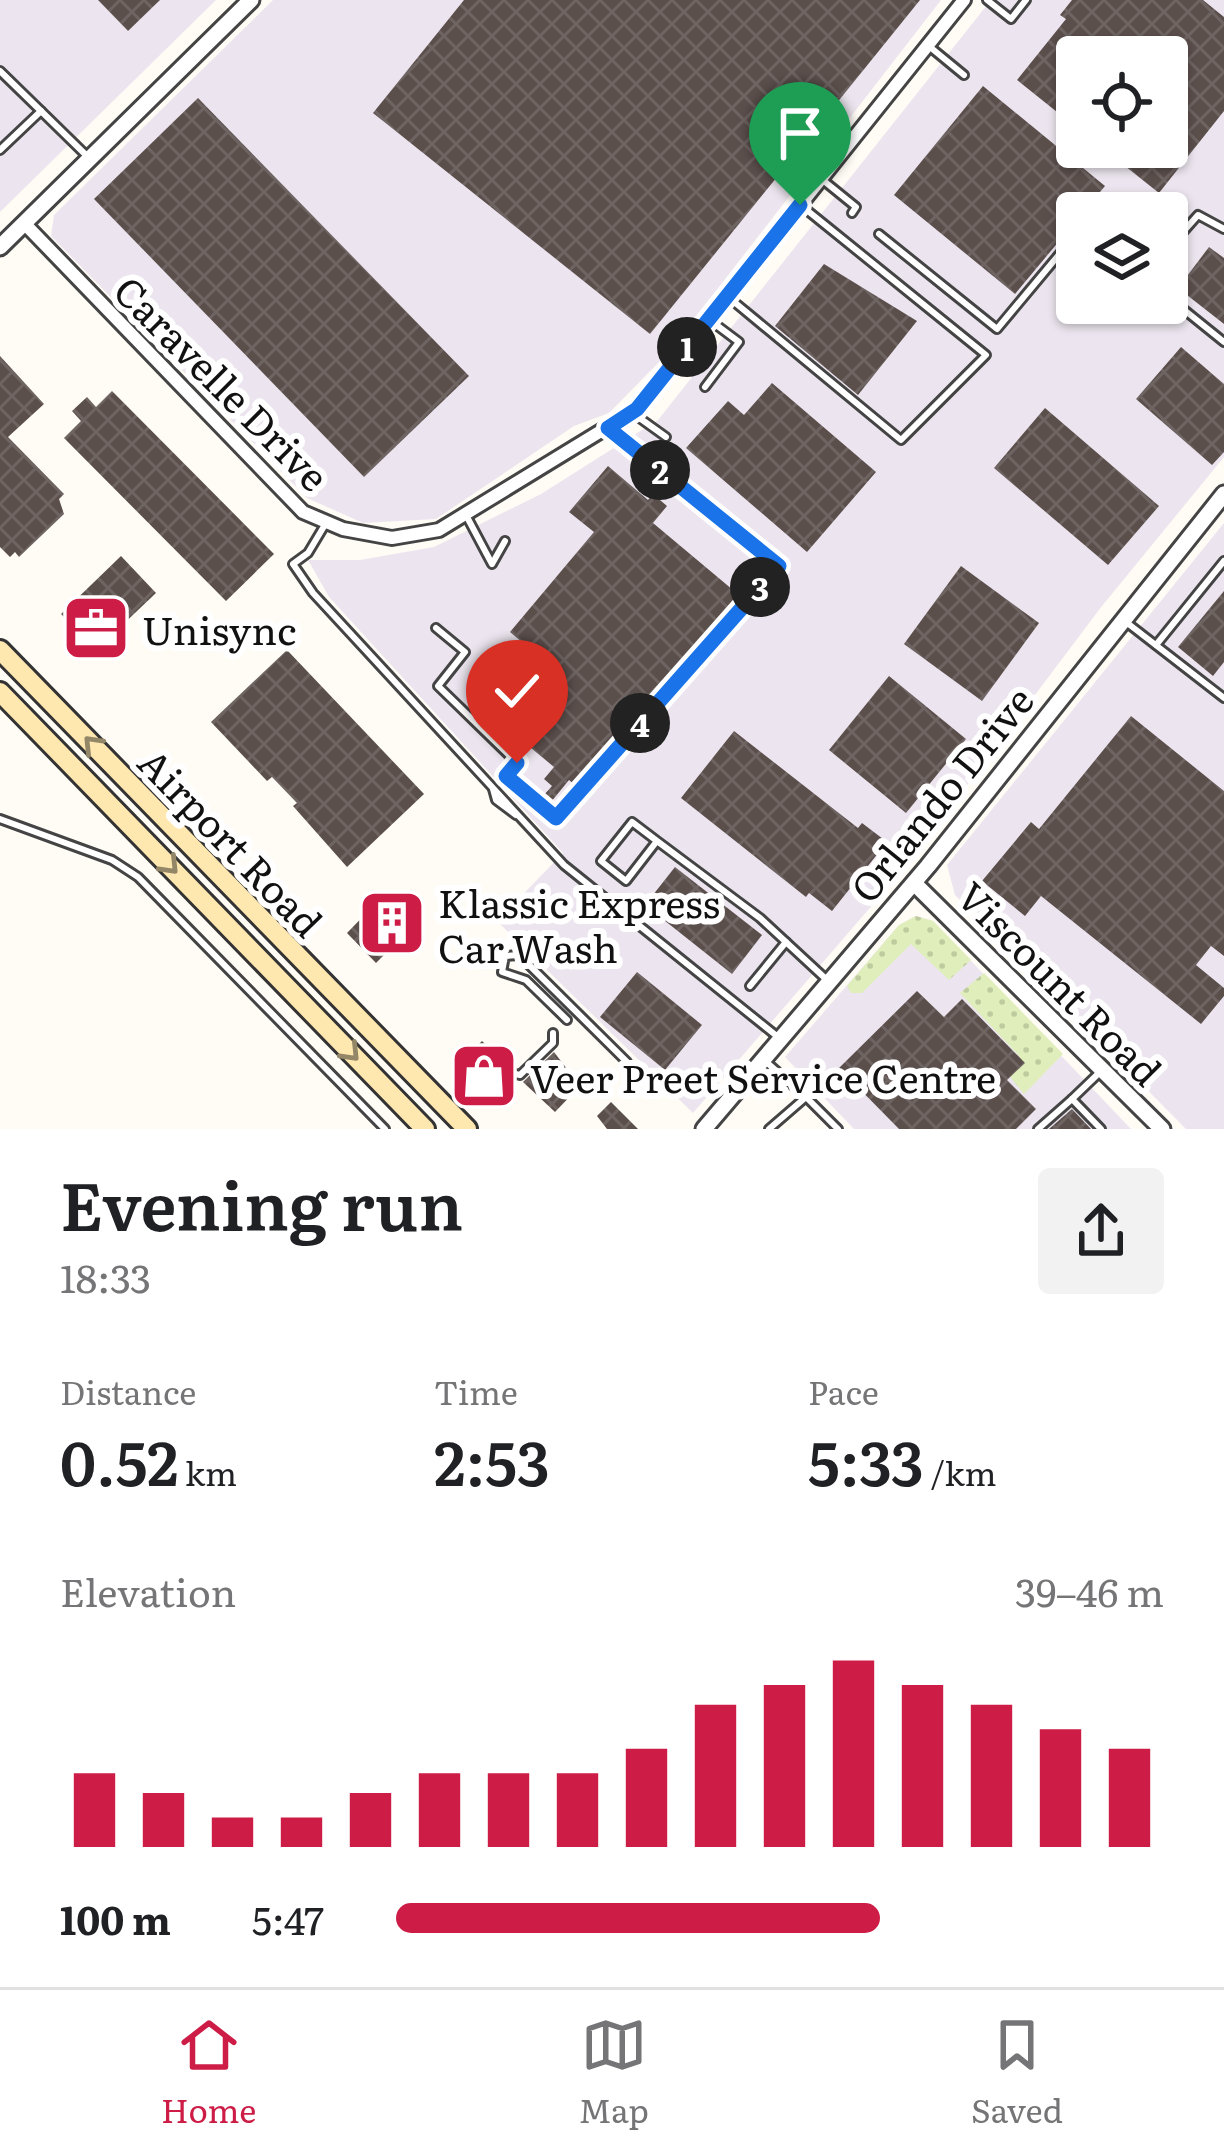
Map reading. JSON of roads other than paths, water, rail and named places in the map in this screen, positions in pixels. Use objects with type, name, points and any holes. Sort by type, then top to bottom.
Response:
[{"type":"main road","name":"Airport Road","points":[[0,650],[467,1129]]},
{"type":"main road","name":"Airport Road","points":[[0,692],[425,1129]]},
{"type":"main road","points":[[315,1016],[336,995]]},
{"type":"main road","points":[[388,1091],[409,1070]]},
{"type":"street","points":[[0,247],[251,0]]},
{"type":"street","name":"Caravelle Drive","points":[[24,223],[303,512],[392,538],[439,530],[632,412],[964,0]]},
{"type":"street","name":"Orlando Drive","points":[[707,1128],[778,1037],[914,883],[1224,494]]},
{"type":"street","name":"Viscount Road","points":[[914,883],[1162,1129]]},
{"type":"lane","points":[[987,0],[1011,19],[1026,0]]},
{"type":"lane","points":[[928,46],[964,74]]},
{"type":"lane","points":[[0,71],[90,158]]},
{"type":"lane","points":[[0,150],[41,111]]},
{"type":"lane","points":[[821,179],[856,207],[852,213]]},
{"type":"lane","points":[[727,296],[901,440],[986,355],[800,205]]},
{"type":"lane","points":[[1188,220],[1198,215],[1224,229]]},
{"type":"lane","points":[[879,234],[997,329],[1056,258]]},
{"type":"lane","points":[[1188,313],[1224,342]]},
{"type":"lane","points":[[704,387],[739,342],[709,319]]},
{"type":"lane","points":[[632,412],[666,437]]},
{"type":"lane","points":[[436,628],[465,652],[439,686],[517,763],[506,776],[556,818],[779,566],[608,428]]},
{"type":"lane","points":[[466,514],[492,564],[505,541]]},
{"type":"lane","points":[[327,522],[308,553],[293,564],[324,606],[564,865],[778,1037]]},
{"type":"lane","points":[[1156,645],[1224,561]]},
{"type":"lane","points":[[1124,620],[1224,698]]},
{"type":"lane","points":[[0,818],[112,860],[138,877],[385,1129]]},
{"type":"lane","points":[[657,841],[626,881],[601,860],[632,822],[657,841],[786,942],[827,980]]},
{"type":"lane","points":[[750,986],[786,942]]},
{"type":"lane","points":[[567,1020],[526,980],[502,972],[505,956],[519,955],[627,1062]]},
{"type":"lane","points":[[511,1073],[520,1075],[553,1043],[553,1034]]},
{"type":"lane","points":[[761,1058],[838,1129]]},
{"type":"lane","points":[[1038,1129],[1104,1069]]},
{"type":"lane","points":[[770,1129],[806,1097]]},
{"type":"lane","points":[[1072,1099],[1101,1129]]},
{"type":"place","name":"Unisync","points":[[96,628]]},
{"type":"place","name":"Klassic Express Car Wash","points":[[392,923]]},
{"type":"place","name":"Veer Preet Service Centre","points":[[484,1076]]}]
